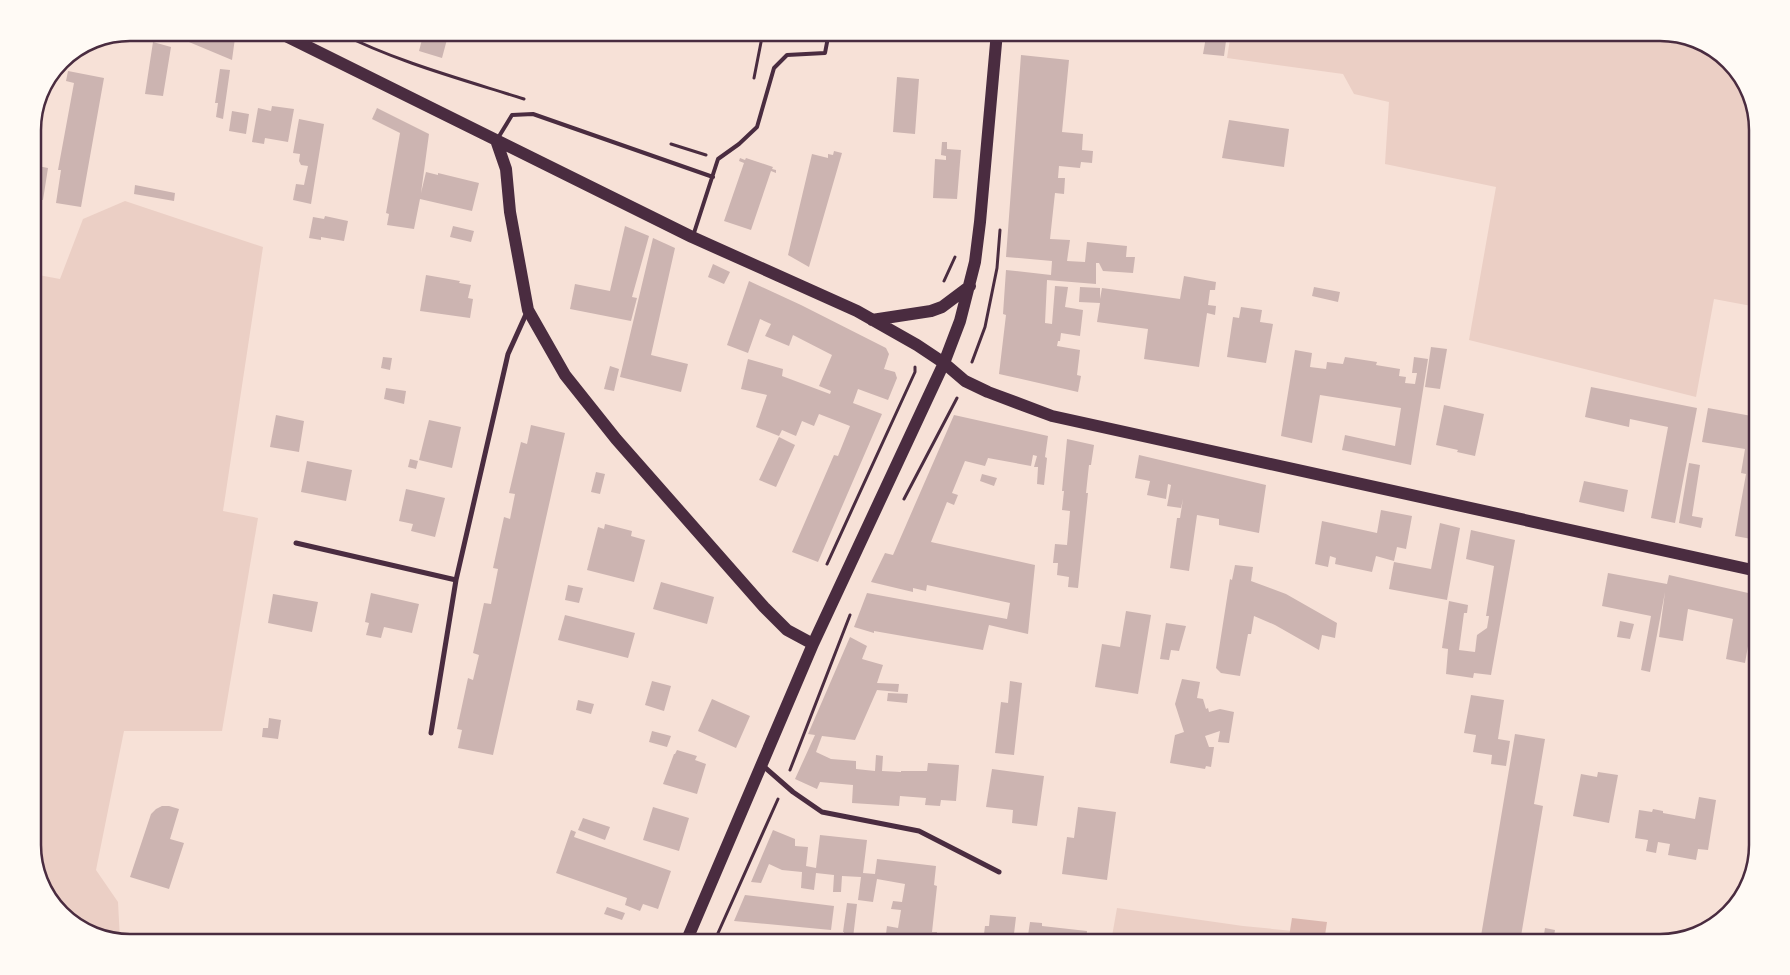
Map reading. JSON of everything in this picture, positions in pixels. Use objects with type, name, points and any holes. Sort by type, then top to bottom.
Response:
[{"type":"main road","points":[[296,41],[692,237],[820,294],[872,320],[917,345],[944,363],[965,381],[988,392],[1052,416],[1749,569]]},
{"type":"main road","points":[[689,934],[813,644],[944,363],[960,321],[970,286],[980,222],[996,41]]},
{"type":"main road","points":[[496,140],[506,169],[510,212],[528,310],[565,375],[616,439],[764,607],[787,630],[813,644]]},
{"type":"main road","points":[[872,320],[931,311],[942,307],[970,286]]},
{"type":"street","points":[[431,733],[456,580],[508,354],[528,310]]},
{"type":"street","points":[[296,544],[456,580]]},
{"type":"street","points":[[762,764],[793,792],[822,812],[919,831],[999,872]]},
{"type":"lane","points":[[692,237],[718,159],[757,128],[774,68],[787,55],[825,53],[827,41]]},
{"type":"lane","points":[[496,140],[512,115],[532,114],[713,177]]},
{"type":"path","points":[[931,311],[956,256]]},
{"type":"path","points":[[826,567],[915,372],[917,345]]},
{"type":"shaded area","points":[[1230,41],[1660,41],[1688,46],[1709,56],[1727,72],[1740,91],[1749,125],[1749,306],[1714,299],[1696,397],[1469,340],[1496,187],[1385,164],[1389,102],[1354,94],[1343,74],[1227,58]]},
{"type":"shaded area","points":[[125,201],[263,247],[223,511],[258,518],[222,731],[124,731],[96,870],[118,902],[120,933],[91,925],[72,912],[63,903],[50,884],[41,850],[41,275],[60,279],[83,219]]},
{"type":"shaded area","points":[[1117,908],[1243,926],[1324,934],[1112,934]]},
{"type":"shaded area","points":[[1292,918],[1327,922],[1325,934],[1289,934]]},
{"type":"building","points":[[187,41],[235,41],[232,60]]},
{"type":"building","points":[[422,41],[447,41],[442,58],[419,51]]},
{"type":"building","points":[[1205,41],[1226,41],[1224,56],[1203,54]]},
{"type":"building","points":[[153,42],[171,47],[163,96],[145,94]]},
{"type":"building","points":[[1021,55],[1069,60],[1062,132],[1083,134],[1082,150],[1093,151],[1092,163],[1081,162],[1080,168],[1059,166],[1058,178],[1065,178],[1064,194],[1055,193],[1050,239],[1070,240],[1067,261],[1085,262],[1087,242],[1127,246],[1126,257],[1135,257],[1133,273],[1103,271],[1099,263],[1096,263],[1096,284],[1047,280],[1045,323],[1052,324],[1055,286],[1068,287],[1065,307],[1083,310],[1080,336],[1061,333],[1057,346],[1080,350],[1077,375],[1081,376],[1078,392],[999,374],[1006,315],[1003,314],[1006,270],[1051,275],[1052,261],[1006,257]]},
{"type":"building","points":[[220,69],[230,70],[223,119],[216,117],[218,103],[215,103]]},
{"type":"building","points":[[68,71],[104,78],[81,207],[56,203],[61,170],[58,170],[74,83],[66,81]]},
{"type":"building","points":[[897,77],[919,79],[915,134],[893,132]]},
{"type":"building","points":[[272,106],[294,109],[288,142],[265,138],[264,144],[252,142],[258,108],[271,111]]},
{"type":"building","points":[[377,108],[429,134],[421,193],[426,172],[479,183],[472,211],[420,199],[414,229],[387,225],[389,214],[386,213],[400,133],[372,119]]},
{"type":"building","points":[[232,111],[249,114],[246,134],[229,131]]},
{"type":"building","points":[[299,119],[324,124],[311,204],[293,200],[296,184],[304,185],[308,166],[301,165],[299,161],[300,154],[293,153]]},
{"type":"building","points":[[1229,120],[1289,129],[1284,167],[1222,158]]},
{"type":"building","points":[[942,142],[947,142],[947,149],[961,150],[957,199],[933,198],[935,159],[946,160],[946,156],[941,155]]},
{"type":"building","points":[[834,151],[842,153],[809,267],[788,255],[812,154],[828,158],[828,154],[833,155]]},
{"type":"building","points":[[740,158],[745,160],[746,158],[773,167],[772,169],[776,170],[776,173],[771,171],[751,230],[724,221],[744,163],[739,161]]},
{"type":"building","points":[[41,167],[48,168],[43,200],[41,200]]},
{"type":"building","points":[[135,185],[175,193],[174,201],[134,194]]},
{"type":"building","points":[[325,216],[348,221],[344,241],[321,237],[321,240],[309,238],[313,217],[324,219]]},
{"type":"building","points":[[453,226],[474,231],[471,242],[450,237]]},
{"type":"building","points":[[625,226],[649,236],[632,297],[637,298],[631,321],[570,309],[575,284],[610,291]]},
{"type":"building","points":[[653,238],[675,248],[651,355],[688,364],[681,392],[620,377]]},
{"type":"building","points":[[713,264],[730,272],[724,284],[708,277]]},
{"type":"building","points":[[426,275],[460,281],[459,283],[471,285],[468,298],[473,299],[470,318],[420,311]]},
{"type":"building","points":[[1184,276],[1216,282],[1215,290],[1210,290],[1208,305],[1216,306],[1215,315],[1207,313],[1199,367],[1144,359],[1148,329],[1097,322],[1100,303],[1079,302],[1080,287],[1100,288],[1100,299],[1102,288],[1180,299]]},
{"type":"building","points":[[749,281],[886,348],[889,354],[884,369],[895,372],[897,378],[888,400],[858,389],[853,403],[882,414],[818,562],[792,552],[834,455],[838,456],[850,426],[819,414],[814,426],[802,421],[796,436],[782,430],[779,436],[756,427],[767,395],[741,389],[748,359],[783,369],[782,376],[830,394],[831,391],[819,386],[832,355],[793,335],[789,346],[765,336],[771,324],[760,319],[748,353],[727,345]]},
{"type":"building","points":[[1314,287],[1340,292],[1338,302],[1312,296]]},
{"type":"building","points":[[1241,307],[1262,310],[1260,322],[1273,324],[1266,363],[1227,357],[1233,317],[1239,318]]},
{"type":"building","points":[[1431,347],[1447,349],[1440,389],[1425,387]]},
{"type":"building","points":[[1295,350],[1312,353],[1310,367],[1326,369],[1327,362],[1343,364],[1345,357],[1377,362],[1376,365],[1400,369],[1399,376],[1406,377],[1405,383],[1415,384],[1417,373],[1412,373],[1414,357],[1428,359],[1411,465],[1342,450],[1345,435],[1395,446],[1401,408],[1320,395],[1312,443],[1281,436]]},
{"type":"building","points":[[383,357],[392,358],[390,370],[381,368]]},
{"type":"building","points":[[610,366],[619,369],[614,391],[604,389]]},
{"type":"building","points":[[1591,387],[1697,408],[1675,523],[1651,518],[1668,427],[1630,419],[1629,427],[1585,417]]},
{"type":"building","points":[[386,388],[406,391],[404,404],[384,399]]},
{"type":"building","points":[[1444,405],[1484,414],[1475,456],[1436,445]]},
{"type":"building","points":[[1708,408],[1749,416],[1749,539],[1735,536],[1746,474],[1741,473],[1745,449],[1702,442]]},
{"type":"building","points":[[276,415],[304,421],[299,452],[270,447]]},
{"type":"building","points":[[954,415],[1048,436],[1044,485],[1037,484],[1038,467],[1034,467],[1037,456],[1033,455],[1031,466],[988,458],[985,466],[965,461],[952,493],[958,495],[954,505],[947,502],[931,542],[1035,565],[1028,634],[989,625],[983,650],[874,631],[874,633],[854,627],[867,593],[1007,619],[1010,603],[927,585],[926,591],[913,588],[913,592],[871,582],[885,553],[893,555]]},
{"type":"building","points":[[429,420],[461,427],[452,468],[419,460]]},
{"type":"building","points":[[531,425],[565,433],[493,755],[458,748],[462,730],[457,729],[468,678],[473,680],[479,655],[473,653],[484,603],[491,604],[498,569],[493,568],[504,517],[510,519],[515,494],[509,493],[521,442],[527,444]]},
{"type":"building","points":[[779,437],[795,445],[776,487],[759,480]]},
{"type":"building","points":[[1067,439],[1094,445],[1091,465],[1089,465],[1078,588],[1068,587],[1069,577],[1057,575],[1058,563],[1053,563],[1055,544],[1067,545],[1070,511],[1062,510],[1064,491],[1062,491]]},
{"type":"building","points":[[1139,455],[1266,485],[1259,533],[1219,525],[1219,519],[1197,515],[1189,571],[1170,568],[1177,518],[1180,518],[1183,499],[1181,508],[1167,506],[1171,485],[1168,484],[1166,499],[1147,495],[1150,481],[1135,478]]},
{"type":"building","points":[[410,459],[418,461],[416,469],[408,467]]},
{"type":"building","points":[[307,461],[352,470],[346,501],[301,492]]},
{"type":"building","points":[[1689,463],[1700,465],[1692,516],[1703,518],[1701,528],[1679,523]]},
{"type":"building","points":[[596,472],[605,474],[600,494],[591,492]]},
{"type":"building","points":[[982,474],[997,478],[994,486],[980,481]]},
{"type":"building","points":[[1584,481],[1628,490],[1624,512],[1579,502]]},
{"type":"building","points":[[406,489],[445,498],[435,537],[411,531],[413,524],[399,521]]},
{"type":"building","points":[[1381,510],[1412,516],[1406,549],[1397,547],[1394,561],[1376,556],[1372,572],[1335,564],[1336,558],[1330,556],[1328,567],[1315,564],[1322,521],[1377,533]]},
{"type":"building","points":[[1440,523],[1460,528],[1447,600],[1389,589],[1394,562],[1431,569]]},
{"type":"building","points":[[605,524],[632,531],[631,536],[645,540],[634,582],[587,570],[598,527],[604,529]]},
{"type":"building","points":[[1471,530],[1515,540],[1491,675],[1474,673],[1473,678],[1446,674],[1448,649],[1442,648],[1449,601],[1468,605],[1467,613],[1464,613],[1459,650],[1475,652],[1477,635],[1487,628],[1489,616],[1486,616],[1494,566],[1466,559]]},
{"type":"building","points":[[1235,565],[1253,567],[1251,581],[1286,594],[1337,623],[1335,638],[1322,635],[1319,650],[1275,625],[1254,616],[1251,634],[1248,634],[1240,676],[1221,673],[1216,668],[1230,579],[1232,580]]},
{"type":"building","points":[[1608,573],[1667,584],[1669,575],[1749,593],[1749,640],[1745,663],[1726,659],[1733,619],[1688,609],[1683,641],[1659,637],[1665,592],[1650,672],[1641,670],[1651,616],[1602,606]]},
{"type":"building","points":[[661,582],[714,597],[707,624],[653,609]]},
{"type":"building","points":[[568,585],[583,588],[579,603],[565,600]]},
{"type":"building","points":[[371,593],[419,604],[412,633],[384,627],[381,638],[366,635],[369,623],[365,622]]},
{"type":"building","points":[[273,594],[318,602],[312,632],[268,623]]},
{"type":"building","points":[[1126,611],[1151,615],[1138,694],[1095,687],[1102,644],[1120,647]]},
{"type":"building","points":[[565,615],[635,633],[628,658],[558,640]]},
{"type":"building","points":[[1620,621],[1634,624],[1630,639],[1617,637]]},
{"type":"building","points":[[1166,623],[1186,626],[1179,651],[1171,650],[1169,660],[1160,659]]},
{"type":"building","points":[[850,637],[867,646],[862,659],[883,665],[877,683],[899,684],[898,692],[877,690],[855,740],[822,736],[816,752],[831,759],[856,761],[856,769],[875,771],[876,755],[883,756],[882,771],[927,771],[928,763],[959,765],[956,801],[941,800],[940,806],[925,805],[926,798],[900,796],[899,806],[852,803],[853,785],[820,782],[817,789],[795,779],[815,735],[808,734]]},
{"type":"building","points":[[1182,679],[1200,682],[1197,698],[1203,699],[1209,712],[1220,709],[1234,712],[1229,743],[1218,742],[1220,731],[1205,736],[1209,747],[1214,747],[1211,767],[1206,766],[1205,769],[1170,763],[1175,735],[1184,732],[1175,704]]},
{"type":"building","points":[[652,681],[671,686],[664,711],[645,705]]},
{"type":"building","points":[[1010,681],[1022,683],[1014,755],[995,753],[1001,702],[1008,703]]},
{"type":"building","points":[[888,693],[908,694],[907,703],[887,701]]},
{"type":"building","points":[[1471,695],[1504,700],[1498,739],[1510,741],[1506,766],[1491,764],[1492,755],[1473,752],[1476,735],[1464,733]]},
{"type":"building","points":[[712,699],[750,716],[736,748],[698,731]]},
{"type":"building","points":[[578,700],[594,704],[591,714],[576,710]]},
{"type":"building","points":[[269,718],[281,720],[278,739],[262,737],[263,728],[268,728]]},
{"type":"building","points":[[652,731],[671,736],[667,747],[649,742]]},
{"type":"building","points":[[1515,734],[1545,739],[1534,804],[1543,806],[1521,934],[1481,934]]},
{"type":"building","points":[[677,750],[697,756],[695,760],[706,764],[697,794],[663,784]]},
{"type":"building","points":[[992,769],[1044,776],[1037,826],[1012,823],[1013,810],[986,807]]},
{"type":"building","points":[[1598,772],[1618,775],[1609,823],[1573,816],[1581,774],[1597,777]]},
{"type":"building","points":[[1699,797],[1716,800],[1708,850],[1698,849],[1696,860],[1668,855],[1670,844],[1658,842],[1656,853],[1646,851],[1648,840],[1635,838],[1639,810],[1652,812],[1653,809],[1663,811],[1663,813],[1695,819]]},
{"type":"building","points":[[162,806],[179,809],[170,839],[184,843],[169,889],[130,877],[151,814]]},
{"type":"building","points":[[653,807],[689,818],[679,851],[643,840]]},
{"type":"building","points":[[1078,807],[1116,812],[1107,880],[1062,874],[1067,837],[1074,838]]},
{"type":"building","points":[[583,818],[610,827],[605,840],[578,830]]},
{"type":"building","points":[[571,830],[576,832],[574,837],[671,871],[658,909],[643,904],[640,911],[625,905],[627,898],[556,873]]},
{"type":"building","points":[[773,830],[795,839],[795,846],[808,847],[806,866],[816,868],[820,835],[867,840],[863,873],[875,874],[877,859],[936,866],[934,885],[937,886],[932,932],[937,932],[937,934],[886,934],[887,926],[898,928],[901,910],[891,909],[893,901],[902,902],[905,884],[877,879],[873,902],[858,900],[861,877],[842,876],[841,892],[833,892],[834,875],[816,873],[814,890],[801,888],[802,872],[782,870],[769,864],[761,883],[751,882]]},
{"type":"building","points":[[745,895],[834,906],[831,930],[734,921]]},
{"type":"building","points":[[847,903],[857,904],[853,934],[844,934]]},
{"type":"building","points":[[607,907],[625,913],[622,920],[604,914]]},
{"type":"building","points":[[990,915],[1016,917],[1014,934],[984,934],[985,926],[989,926]]},
{"type":"building","points":[[1030,922],[1042,923],[1042,926],[1087,931],[1087,934],[1028,934]]},
{"type":"building","points":[[1545,928],[1555,930],[1554,934],[1544,934]]}]
